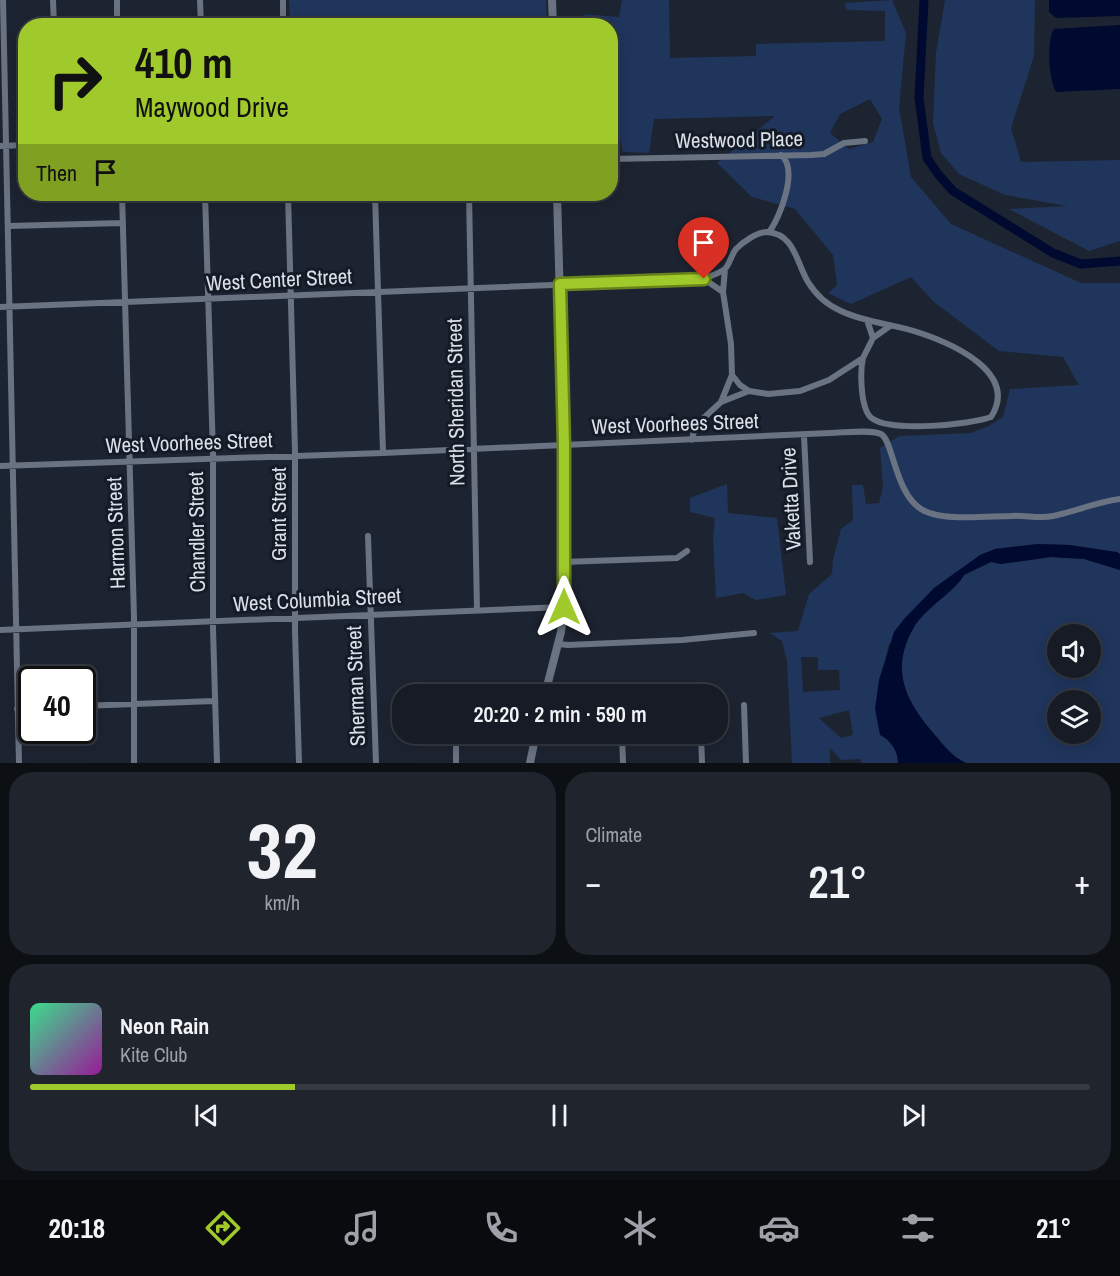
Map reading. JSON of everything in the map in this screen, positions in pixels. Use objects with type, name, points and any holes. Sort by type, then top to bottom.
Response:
[{"type":"street","points":[[3,0],[3,146],[8,226],[19,763]]},
{"type":"street","points":[[53,0],[54,18]]},
{"type":"street","points":[[117,0],[117,18]]},
{"type":"street","points":[[200,0],[201,18]]},
{"type":"street","points":[[283,0],[283,18]]},
{"type":"street","points":[[552,0],[553,18]]},
{"type":"street","name":"Westwood Place","points":[[618,159],[824,154],[844,143],[865,141]]},
{"type":"street","points":[[3,146],[18,145]]},
{"type":"street","points":[[769,232],[777,222],[788,187],[787,163],[781,155]]},
{"type":"street","name":"Harmon Street","points":[[122,201],[134,624],[134,763]]},
{"type":"street","name":"Chandler Street","points":[[205,201],[213,458],[216,763]]},
{"type":"street","name":"Grant Street","points":[[288,201],[295,456],[299,763]]},
{"type":"street","points":[[375,201],[383,453]]},
{"type":"street","name":"North Sheridan Street","points":[[469,201],[477,610]]},
{"type":"street","points":[[548,684],[558,644],[564,607],[564,445],[557,201]]},
{"type":"street","points":[[777,222],[783,236],[792,245],[808,282],[819,298],[841,311],[920,333],[959,350],[981,365],[996,381],[997,404],[992,417],[972,423],[904,426],[884,424],[871,419],[865,407],[861,382],[862,358]]},
{"type":"street","points":[[8,226],[123,223]]},
{"type":"street","points":[[721,402],[732,375],[731,344],[723,292],[725,269],[735,250],[753,237],[769,232],[783,236]]},
{"type":"street","points":[[704,279],[725,269]]},
{"type":"street","points":[[704,279],[723,292]]},
{"type":"street","name":"West Center Street","points":[[0,307],[704,279]]},
{"type":"street","points":[[867,320],[873,338]]},
{"type":"street","points":[[732,375],[749,391],[768,394],[800,391],[829,380],[846,370],[862,358],[873,338],[890,326]]},
{"type":"street","points":[[692,440],[695,426],[721,402],[749,391]]},
{"type":"street","name":"West Voorhees Street","points":[[0,466],[383,453],[871,432],[882,435],[887,440],[892,462],[907,495],[922,511],[976,518],[1051,517],[1109,500],[1120,499]]},
{"type":"street","name":"Vaketta Drive","points":[[804,435],[810,562]]},
{"type":"street","name":"Sherman Street","points":[[368,536],[375,763]]},
{"type":"street","points":[[563,562],[676,558],[687,551]]},
{"type":"street","name":"West Columbia Street","points":[[0,630],[564,607]]},
{"type":"street","points":[[558,644],[682,640],[754,633]]},
{"type":"street","points":[[96,705],[214,702]]},
{"type":"street","points":[[744,705],[746,763]]},
{"type":"street","points":[[456,744],[456,763]]},
{"type":"street","points":[[530,763],[534,744]]},
{"type":"street","points":[[622,744],[623,763]]},
{"type":"street","points":[[701,744],[702,763]]},
{"type":"shaded area","points":[[289,0],[546,0],[547,18],[290,18]]},
{"type":"shaded area","points":[[622,0],[669,0],[670,58],[756,56],[756,44],[885,41],[885,11],[850,10],[846,9],[845,3],[892,0],[906,33],[899,108],[911,177],[951,224],[1081,283],[1120,283],[1120,554],[1070,545],[1038,544],[995,549],[934,588],[888,646],[886,738],[896,751],[898,763],[861,763],[861,759],[841,760],[830,748],[830,763],[792,763],[787,661],[782,641],[769,633],[798,631],[809,594],[832,574],[841,529],[853,520],[852,485],[863,485],[866,504],[879,503],[883,487],[880,448],[899,436],[971,433],[989,426],[1003,417],[1010,389],[1079,385],[1063,357],[999,351],[934,302],[911,277],[851,304],[828,293],[837,285],[833,255],[795,209],[752,197],[717,163],[775,116],[654,119],[649,153],[623,152],[618,132],[618,18],[586,18],[583,14],[619,17]],"holes":[[[870,99],[882,119],[873,142],[849,149],[830,133],[840,114]],[[801,657],[818,657],[818,670],[839,670],[840,690],[803,692]],[[849,710],[853,735],[841,738],[819,718]]]},
{"type":"shaded area","points":[[945,0],[1035,0],[1034,56],[1011,128],[1021,162],[1120,160],[1120,241],[1089,251],[1009,209],[1067,206],[1005,195],[959,174],[941,153],[933,123],[936,53]]},
{"type":"shaded area","points":[[1049,0],[1120,0],[1120,16],[1056,18],[1049,12]]},
{"type":"shaded area","points":[[1120,25],[1120,89],[1056,92],[1049,60],[1050,42],[1054,29]]},
{"type":"shaded area","points":[[727,484],[728,513],[777,518],[786,595],[756,600],[743,593],[716,598],[713,538],[715,518],[690,512],[690,498]]},
{"type":"shaded area","points":[[1038,544],[1070,545],[1117,552],[1120,554],[1120,570],[1084,559],[1051,557],[1001,564],[991,562],[964,575],[955,587],[925,613],[914,627],[903,657],[902,671],[909,698],[925,723],[945,747],[966,763],[898,763],[893,746],[880,735],[875,709],[879,680],[894,632],[934,588],[980,555],[995,549]]},
{"type":"shaded area","points":[[1051,557],[1084,559],[1120,570],[1120,763],[966,763],[945,747],[916,710],[904,685],[902,671],[903,657],[914,627],[964,574],[991,562],[1002,564]]},
{"type":"waterway","points":[[924,0],[919,98],[927,158],[938,174],[953,191],[1053,253],[1081,264],[1120,261]]},
{"type":"route","points":[[564,607],[564,445],[560,284],[704,279]]}]
